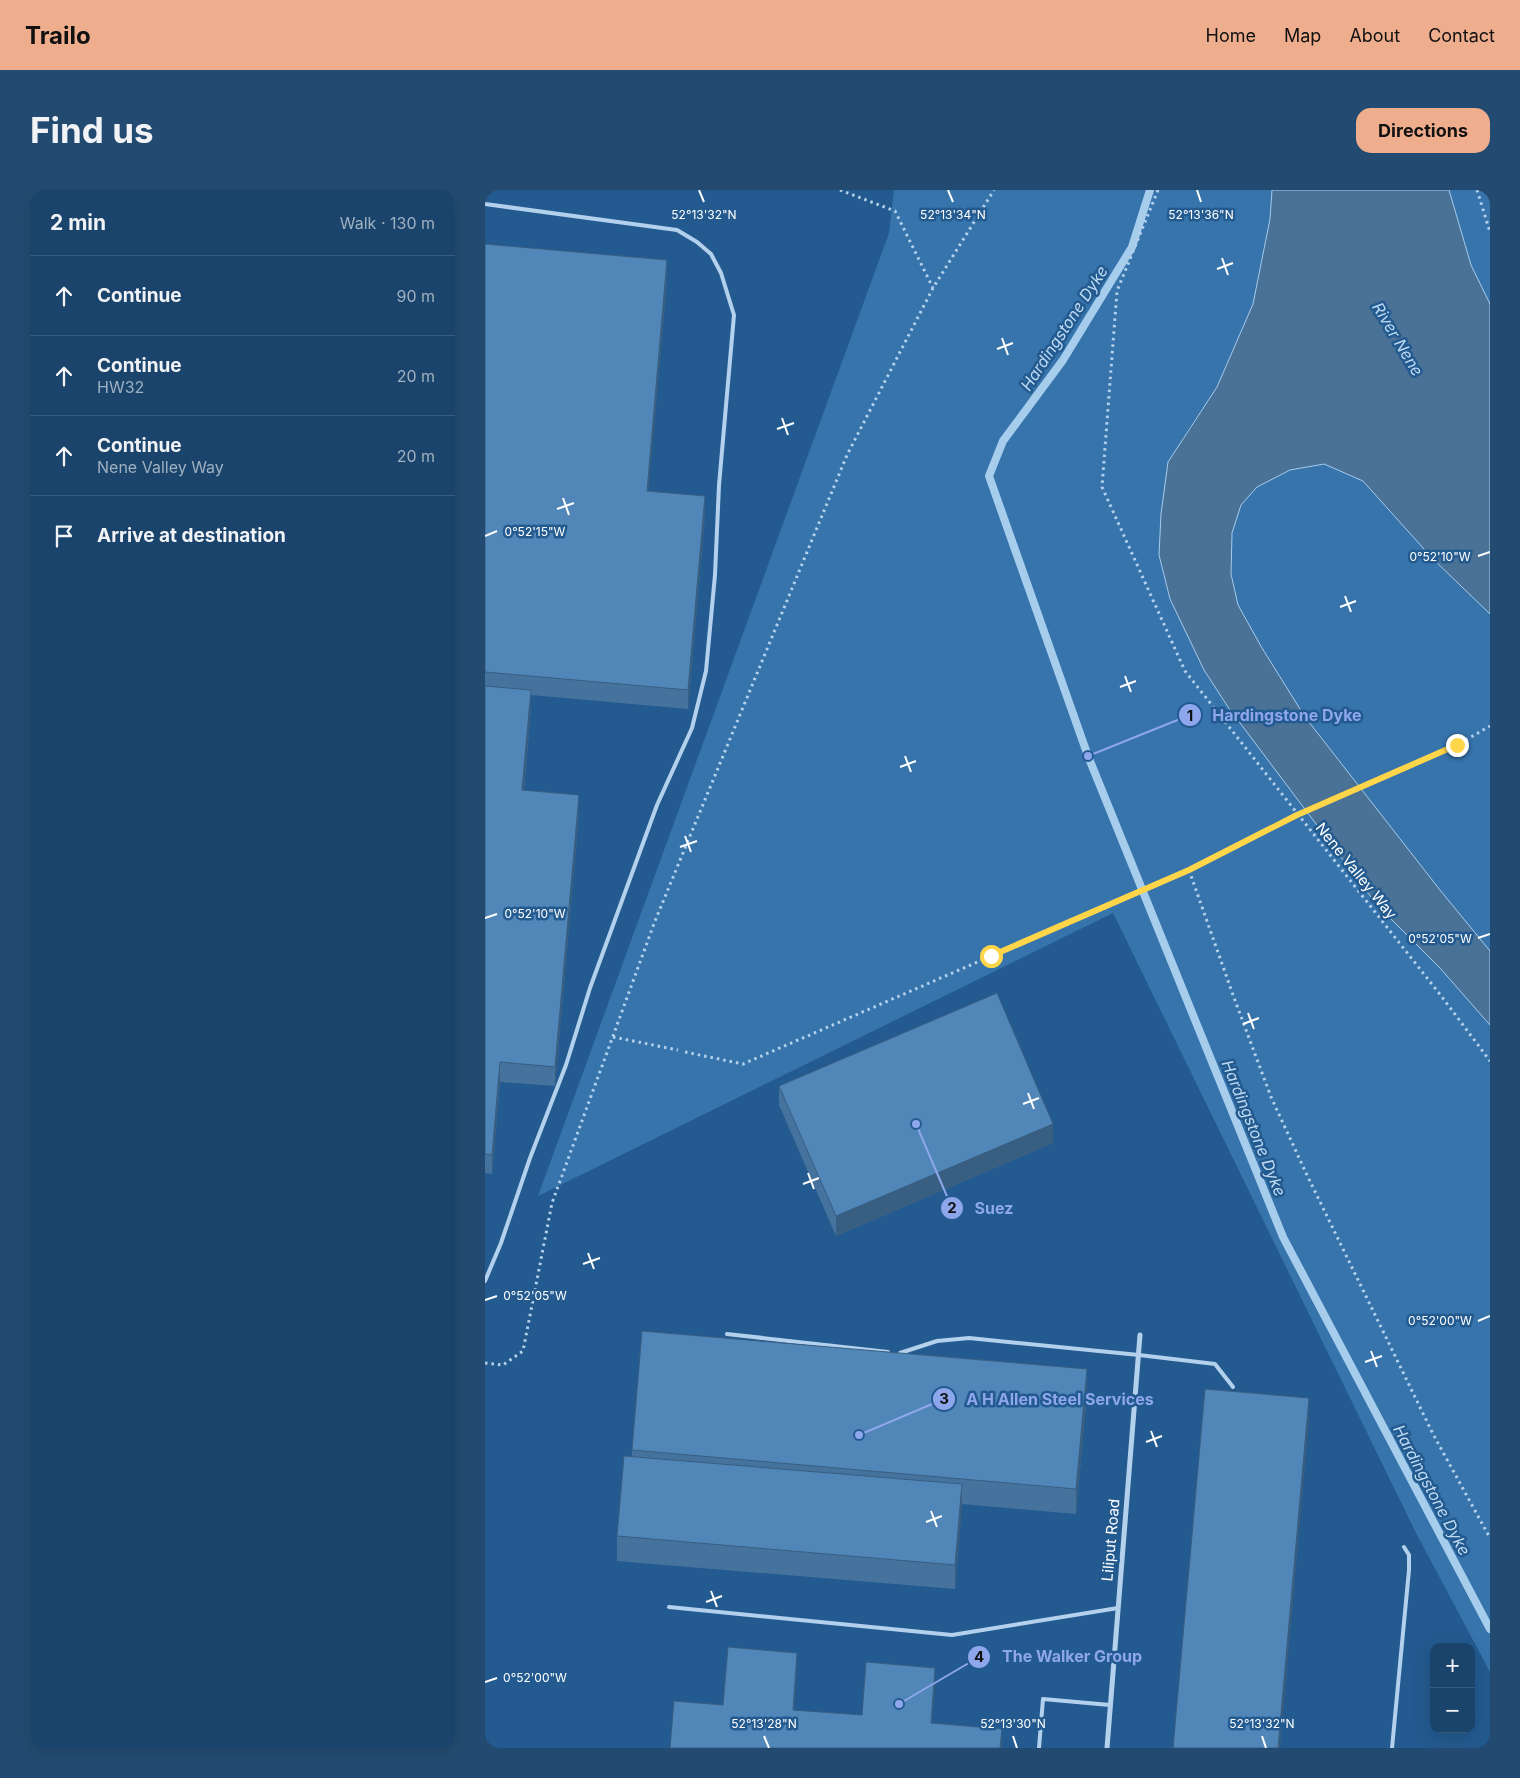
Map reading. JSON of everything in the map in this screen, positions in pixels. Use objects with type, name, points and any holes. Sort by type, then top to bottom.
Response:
[{"type":"street","name":"Liliput Road","points":[[1107,1748],[1140,1335]]},
{"type":"lane","points":[[485,204],[677,230],[697,242],[711,254],[721,273],[734,315],[719,485],[715,575],[706,671],[692,728],[657,806],[590,988],[566,1065],[530,1158],[501,1243],[485,1281]]},
{"type":"lane","points":[[727,1334],[902,1354],[937,1341],[969,1338],[1139,1355],[1215,1364],[1233,1387]]},
{"type":"lane","points":[[1392,1748],[1409,1570],[1409,1556],[1404,1547]]},
{"type":"lane","points":[[669,1607],[952,1634],[1118,1608]]},
{"type":"lane","points":[[1039,1748],[1043,1699],[1110,1705]]},
{"type":"path","points":[[840,190],[895,211],[933,288]]},
{"type":"path","points":[[485,1363],[503,1365],[523,1351],[552,1203],[655,921],[847,455],[933,288],[994,190]]},
{"type":"path","name":"Nene Valley Way","points":[[1158,190],[1117,291],[1101,487],[1185,671],[1490,1060]]},
{"type":"path","points":[[1477,190],[1490,232]]},
{"type":"path","points":[[685,1052],[743,1064],[1189,870],[1297,815],[1457,745],[1490,726]]},
{"type":"path","points":[[1189,870],[1233,995],[1275,1105],[1314,1190],[1437,1442],[1490,1538]]},
{"type":"path","points":[[613,1037],[678,1050]]},
{"type":"shaded area","points":[[894,190],[1272,190],[1270,218],[1253,304],[1217,387],[1182,439],[1159,555],[1170,599],[1204,670],[1228,707],[1377,905],[1439,967],[1490,1025],[1490,1672],[1416,1533],[1113,913],[538,1196],[889,233]]},
{"type":"shaded area","points":[[1449,190],[1490,190],[1490,304],[1471,265]]},
{"type":"shaded area","points":[[1324,464],[1363,481],[1432,558],[1490,614],[1490,951],[1305,717],[1238,605],[1231,574],[1232,533],[1241,505],[1257,487],[1290,470]]},
{"type":"water","name":"River Nene","points":[[1272,190],[1449,190],[1471,265],[1490,304],[1490,614],[1432,558],[1363,481],[1324,464],[1290,470],[1257,487],[1241,505],[1232,533],[1231,574],[1238,605],[1305,717],[1490,951],[1490,1025],[1439,967],[1377,905],[1228,707],[1204,670],[1170,599],[1159,555],[1161,514],[1168,462],[1217,387],[1253,304],[1270,219]]},
{"type":"building","points":[[485,244],[667,260],[647,491],[705,496],[688,690],[485,672]]},
{"type":"building","points":[[485,686],[531,690],[522,790],[579,795],[555,1067],[500,1062],[492,1155],[485,1154]]},
{"type":"building","points":[[997,993],[1053,1124],[836,1216],[779,1086]]},
{"type":"building","points":[[642,1331],[1087,1369],[1076,1489],[632,1450]]},
{"type":"building","points":[[1205,1389],[1309,1398],[1278,1748],[1173,1748]]},
{"type":"building","points":[[624,1456],[962,1484],[955,1565],[617,1536]]},
{"type":"building","points":[[728,1647],[797,1653],[793,1710],[862,1715],[866,1662],[935,1668],[931,1723],[1002,1729],[1000,1748],[670,1748],[674,1701],[723,1705]]},
{"type":"waterway","name":"Hardingstone Dyke","points":[[1150,190],[1132,247],[1063,360],[1003,441],[989,476],[1088,756],[1283,1237],[1490,1629]]},
{"type":"place","name":"Hardingstone Dyke","points":[[1088,756]]},
{"type":"place","name":"Suez","points":[[916,1124]]},
{"type":"place","name":"A H Allen Steel Services","points":[[859,1435]]},
{"type":"place","name":"The Walker Group","points":[[899,1704]]},
{"type":"route","points":[[991,956],[1189,870],[1297,815],[1457,745]]}]
